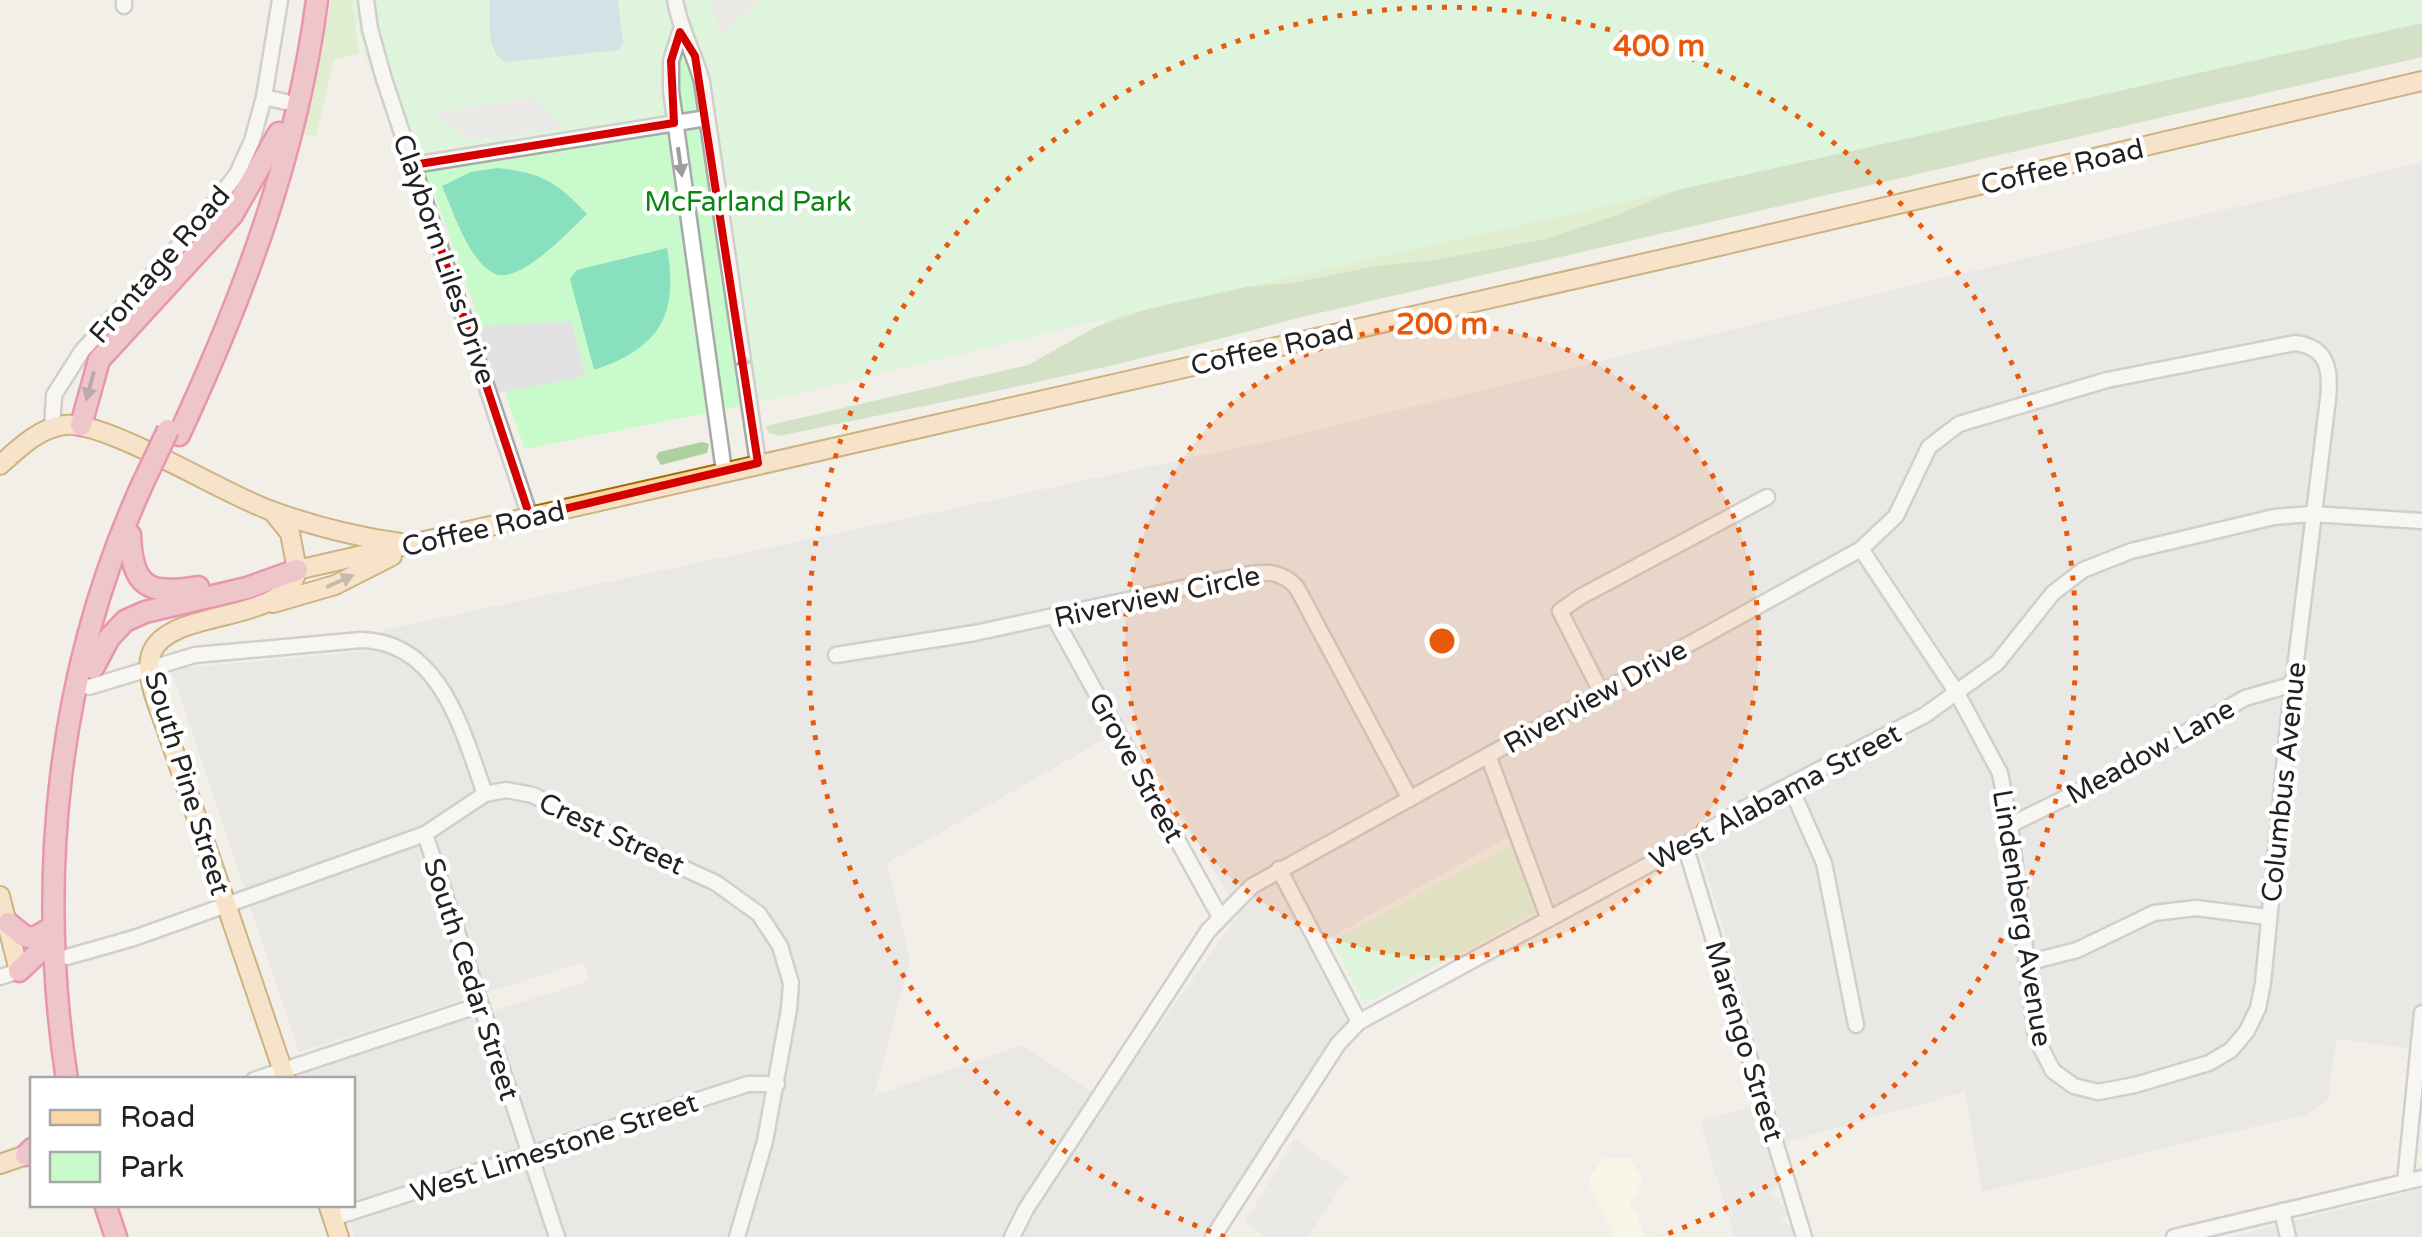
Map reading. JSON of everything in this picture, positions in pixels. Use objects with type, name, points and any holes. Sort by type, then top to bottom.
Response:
[{"type":"highway","points":[[174,432],[234,278],[279,134],[304,0]]},
{"type":"highway","points":[[68,1077],[53,927],[58,798],[72,699],[102,585],[174,432],[227,333],[265,227],[299,106],[318,0]]},
{"type":"highway","points":[[81,426],[98,360],[232,215],[279,134]]},
{"type":"highway","points":[[79,1077],[66,957],[68,812],[91,678],[147,487]]},
{"type":"highway","points":[[130,535],[131,565],[139,578],[160,590],[184,590],[297,570]]},
{"type":"highway","points":[[91,678],[109,638],[126,620],[247,588],[297,570]]},
{"type":"highway","points":[[8,923],[24,936],[34,938],[53,927]]},
{"type":"highway","points":[[10,974],[36,955],[53,927]]},
{"type":"highway","points":[[10,974],[37,970],[56,978]]},
{"type":"highway","points":[[106,1207],[116,1237]]},
{"type":"main road","name":"Coffee Road","points":[[297,570],[2422,81]]},
{"type":"main road","points":[[0,464],[22,445],[52,428],[81,426],[112,436],[272,512],[370,538],[415,545]]},
{"type":"main road","points":[[272,512],[290,533],[297,570]]},
{"type":"main road","points":[[260,606],[298,598],[335,584],[415,545]]},
{"type":"main road","name":"South Pine Street","points":[[284,1075],[166,728],[150,670],[150,653],[160,639],[201,622],[260,606],[283,593],[292,584],[297,570]]},
{"type":"main road","points":[[0,896],[8,923],[10,974]]},
{"type":"main road","points":[[0,1164],[30,1152]]},
{"type":"street","name":"Frontage Road","points":[[52,428],[54,396],[82,352],[198,226],[237,174],[252,141],[264,97],[280,0]]},
{"type":"street","name":"Clayborn Liles Drive","points":[[366,0],[370,30],[530,516]]},
{"type":"street","points":[[674,0],[680,32],[695,56],[707,118],[758,463]]},
{"type":"street","points":[[680,32],[671,61],[674,124],[724,471]]},
{"type":"street","points":[[264,97],[286,102]]},
{"type":"street","points":[[413,165],[707,118]]},
{"type":"street","name":"Columbus Avenue","points":[[2063,1080],[2086,1090],[2111,1090],[2197,1068],[2231,1050],[2248,1031],[2258,1008],[2330,374],[2319,351],[2302,344]]},
{"type":"street","name":"Riverview Drive","points":[[1012,1237],[1026,1209],[1220,917],[1242,893],[1861,549],[1896,516],[1929,447],[1959,424],[2107,380],[2302,344]]},
{"type":"street","points":[[1601,692],[1560,610],[1767,497]]},
{"type":"street","name":"West Alabama Street","points":[[1213,1237],[1338,1044],[1358,1022],[1897,731],[1997,663],[2053,593],[2084,570],[2131,551],[2274,518],[2312,514],[2422,521]]},
{"type":"street","name":"Lindenberg Avenue","points":[[1861,549],[1957,693],[1995,761],[2004,785],[2010,825],[2036,1038],[2046,1061],[2063,1080]]},
{"type":"street","name":"Riverview Circle","points":[[836,655],[975,633],[1278,572],[1289,578],[1410,799]]},
{"type":"street","name":"Grove Street","points":[[1054,617],[1220,917]]},
{"type":"street","points":[[66,957],[134,938],[425,834],[485,794],[462,730],[438,684],[410,654],[386,643],[361,640],[196,654],[150,670],[91,678]]},
{"type":"street","name":"Meadow Lane","points":[[2010,825],[2112,775],[2245,698],[2294,684]]},
{"type":"street","points":[[1488,755],[1548,917]]},
{"type":"street","points":[[1790,786],[1824,863],[1856,1025]]},
{"type":"street","name":"Crest Street","points":[[485,794],[520,791],[682,865],[716,883],[759,914],[780,946],[791,984],[777,1084],[760,1166],[737,1237]]},
{"type":"street","name":"South Cedar Street","points":[[425,834],[556,1237]]},
{"type":"street","name":"Marengo Street","points":[[1685,845],[1804,1237]]},
{"type":"street","points":[[1279,870],[1358,1022]]},
{"type":"street","points":[[2026,962],[2077,950],[2154,913],[2196,908],[2268,917]]},
{"type":"street","points":[[284,1075],[480,1005]]},
{"type":"street","points":[[2405,1182],[2422,1013]]},
{"type":"street","name":"West Limestone Street","points":[[334,1226],[528,1155],[748,1084],[777,1084]]},
{"type":"street","points":[[2174,1237],[2422,1178]]},
{"type":"street","points":[[2282,1211],[2288,1237]]},
{"type":"highlighted area","points":[[680,32],[695,56],[758,463],[530,517],[413,165],[674,123],[671,61]]},
{"type":"shaded area","points":[[709,0],[762,0],[722,34]]},
{"type":"shaded area","points":[[533,97],[564,128],[469,141],[435,113]]},
{"type":"shaded area","points":[[2422,162],[2422,1050],[2336,1039],[2328,1101],[2307,1114],[1982,1192],[1965,1092],[1786,1142],[1695,832],[1555,906],[1524,828],[1310,949],[1347,1022],[1203,1237],[355,1237],[345,1207],[355,1207],[355,1077],[302,1077],[300,1072],[589,981],[584,962],[299,1052],[171,669],[367,651],[383,630],[1284,438]],"holes":[[[1131,724],[1239,914],[1106,1101],[1022,1045],[874,1096],[910,960],[887,863]]]},
{"type":"shaded area","points":[[571,321],[586,376],[499,393],[476,327]]},
{"type":"shaded area","points":[[1756,1105],[1779,1185],[1771,1193],[1773,1199],[1778,1197],[1780,1205],[1785,1204],[1788,1215],[1779,1219],[1792,1226],[1795,1237],[1734,1237],[1700,1121]]},
{"type":"shaded area","points":[[1294,1139],[1348,1176],[1308,1237],[1264,1237],[1245,1222]]},
{"type":"shaded area","points":[[1603,1158],[1630,1158],[1643,1182],[1629,1205],[1639,1217],[1646,1237],[1616,1237],[1588,1181]]},
{"type":"shaded area","points":[[2422,1188],[2422,1237],[2230,1237],[2383,1199]]},
{"type":"green space","points":[[331,0],[352,0],[359,53],[334,60],[316,136],[304,134]]},
{"type":"green space","name":"McFarland Park","points":[[350,0],[489,0],[492,52],[623,43],[618,0],[2422,0],[2422,23],[1139,311],[786,397],[525,449],[429,179],[412,182],[368,64]]},
{"type":"green space","points":[[2422,0],[2422,57],[1289,320],[1099,368],[779,436],[769,433],[766,426],[1028,365],[1096,327],[1197,292],[1298,282],[1545,239],[1690,184]]},
{"type":"green space","points":[[497,168],[548,181],[587,214],[543,255],[504,275],[493,273],[476,257],[442,186],[471,172]]},
{"type":"green space","points":[[1690,184],[1545,239],[1298,282],[1197,292],[1096,327],[1145,301]]},
{"type":"green space","points":[[667,248],[670,293],[659,326],[635,351],[594,370],[570,279],[577,270]]},
{"type":"green space","points":[[702,442],[709,444],[707,453],[661,465],[656,457],[659,452]]},
{"type":"green space","points":[[1513,843],[1537,911],[1365,1004],[1332,942]]},
{"type":"water","points":[[489,0],[618,0],[623,44],[618,50],[508,62],[492,46]]}]
